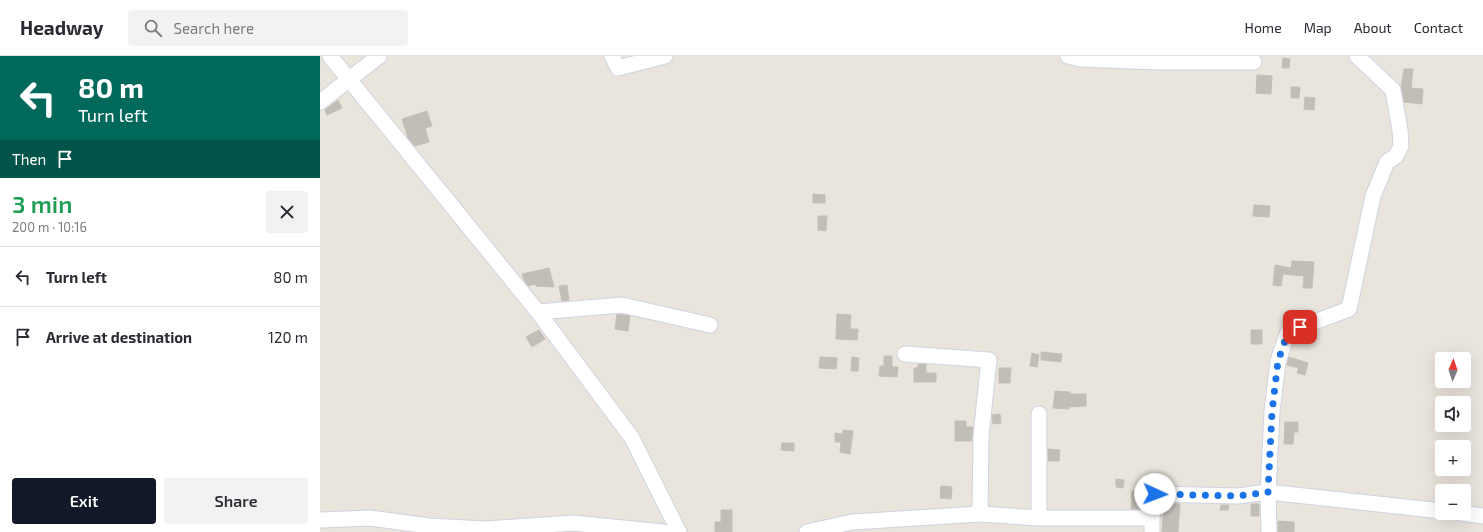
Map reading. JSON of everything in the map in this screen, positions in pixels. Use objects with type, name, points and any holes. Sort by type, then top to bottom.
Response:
[{"type":"street","points":[[330,56],[538,312],[632,438],[679,532]]},
{"type":"street","points":[[320,102],[379,56]]},
{"type":"street","points":[[612,56],[618,68],[666,56]]},
{"type":"street","points":[[1068,56],[1081,60],[1254,62]]},
{"type":"street","points":[[1269,532],[1268,492],[1272,412],[1278,361],[1288,332],[1349,309],[1373,196],[1386,162],[1396,156],[1401,146],[1400,130],[1393,90],[1357,56]]},
{"type":"street","points":[[538,312],[622,305],[710,325]]},
{"type":"street","points":[[906,354],[989,360],[981,436],[980,514]]},
{"type":"street","points":[[1039,414],[1039,518]]},
{"type":"street","points":[[807,532],[852,522],[980,514],[1152,525],[1155,494],[1238,496],[1268,492],[1435,510]]},
{"type":"street","points":[[1471,514],[1483,516]]},
{"type":"street","points":[[320,520],[370,518],[429,526],[486,529],[573,523],[663,532]]},
{"type":"building","points":[[1283,58],[1290,59],[1289,68],[1282,68]]},
{"type":"building","points":[[1404,69],[1413,69],[1411,88],[1423,89],[1422,104],[1404,102],[1401,87]]},
{"type":"building","points":[[1257,75],[1272,76],[1271,94],[1256,93]]},
{"type":"building","points":[[1291,87],[1300,87],[1299,98],[1291,98]]},
{"type":"building","points":[[1305,97],[1315,98],[1314,110],[1304,109]]},
{"type":"building","points":[[338,100],[342,108],[327,115],[325,110]]},
{"type":"building","points":[[427,111],[432,126],[425,128],[429,142],[415,146],[408,138],[402,119]]},
{"type":"building","points":[[813,194],[825,195],[825,203],[813,203]]},
{"type":"building","points":[[1254,205],[1270,206],[1269,217],[1253,216]]},
{"type":"building","points":[[818,216],[827,216],[826,231],[818,230]]},
{"type":"building","points":[[1292,261],[1314,262],[1312,288],[1303,288],[1304,276],[1283,274],[1281,286],[1273,285],[1275,265],[1291,268]]},
{"type":"building","points":[[549,268],[554,287],[536,286],[536,284],[528,286],[524,280],[522,274]]},
{"type":"building","points":[[567,285],[569,300],[562,301],[559,286]]},
{"type":"building","points":[[617,314],[630,316],[628,331],[615,329]]},
{"type":"building","points":[[837,314],[851,315],[850,329],[858,329],[857,340],[836,339]]},
{"type":"building","points":[[539,330],[545,339],[532,347],[526,337]]},
{"type":"building","points":[[1251,330],[1262,330],[1262,344],[1251,344]]},
{"type":"building","points":[[1041,352],[1062,354],[1061,362],[1041,360]]},
{"type":"building","points":[[1032,353],[1039,355],[1037,367],[1030,366]]},
{"type":"building","points":[[884,356],[892,356],[892,367],[898,367],[897,377],[879,376],[880,366],[884,366]]},
{"type":"building","points":[[820,357],[837,358],[836,369],[819,368]]},
{"type":"building","points":[[852,357],[859,358],[858,371],[851,371]]},
{"type":"building","points":[[1289,357],[1308,363],[1305,375],[1297,373],[1299,368],[1287,365]]},
{"type":"building","points":[[918,364],[926,364],[926,373],[936,373],[936,382],[914,382],[914,368],[918,368]]},
{"type":"building","points":[[999,368],[1011,368],[1010,383],[999,383]]},
{"type":"building","points":[[1055,391],[1070,392],[1070,394],[1086,394],[1086,406],[1069,407],[1069,409],[1053,408]]},
{"type":"building","points":[[1000,414],[1001,423],[993,424],[992,415]]},
{"type":"building","points":[[955,421],[966,421],[966,427],[973,427],[972,441],[955,441]]},
{"type":"building","points":[[1285,422],[1298,422],[1298,432],[1294,432],[1293,444],[1284,444]]},
{"type":"building","points":[[843,430],[853,431],[850,454],[840,452],[841,442],[835,442],[835,433],[843,434]]},
{"type":"building","points":[[782,443],[794,443],[794,451],[781,450]]},
{"type":"building","points":[[1048,449],[1060,450],[1059,461],[1048,461]]},
{"type":"building","points":[[1116,479],[1124,480],[1123,488],[1116,487]]},
{"type":"building","points":[[941,486],[952,487],[951,499],[940,498]]},
{"type":"building","points":[[1132,491],[1146,492],[1144,509],[1131,509]]},
{"type":"building","points":[[1164,503],[1180,504],[1178,532],[1162,532]]},
{"type":"building","points":[[1251,504],[1259,504],[1259,516],[1251,516]]},
{"type":"building","points":[[1221,505],[1229,505],[1228,510],[1220,510]]},
{"type":"building","points":[[721,510],[732,510],[732,532],[715,532],[715,522],[721,522]]},
{"type":"building","points":[[1278,521],[1294,522],[1294,532],[1278,532]]},
{"type":"route","points":[[1155,494],[1238,496],[1268,492],[1272,412],[1278,361],[1288,332],[1300,327]]}]
